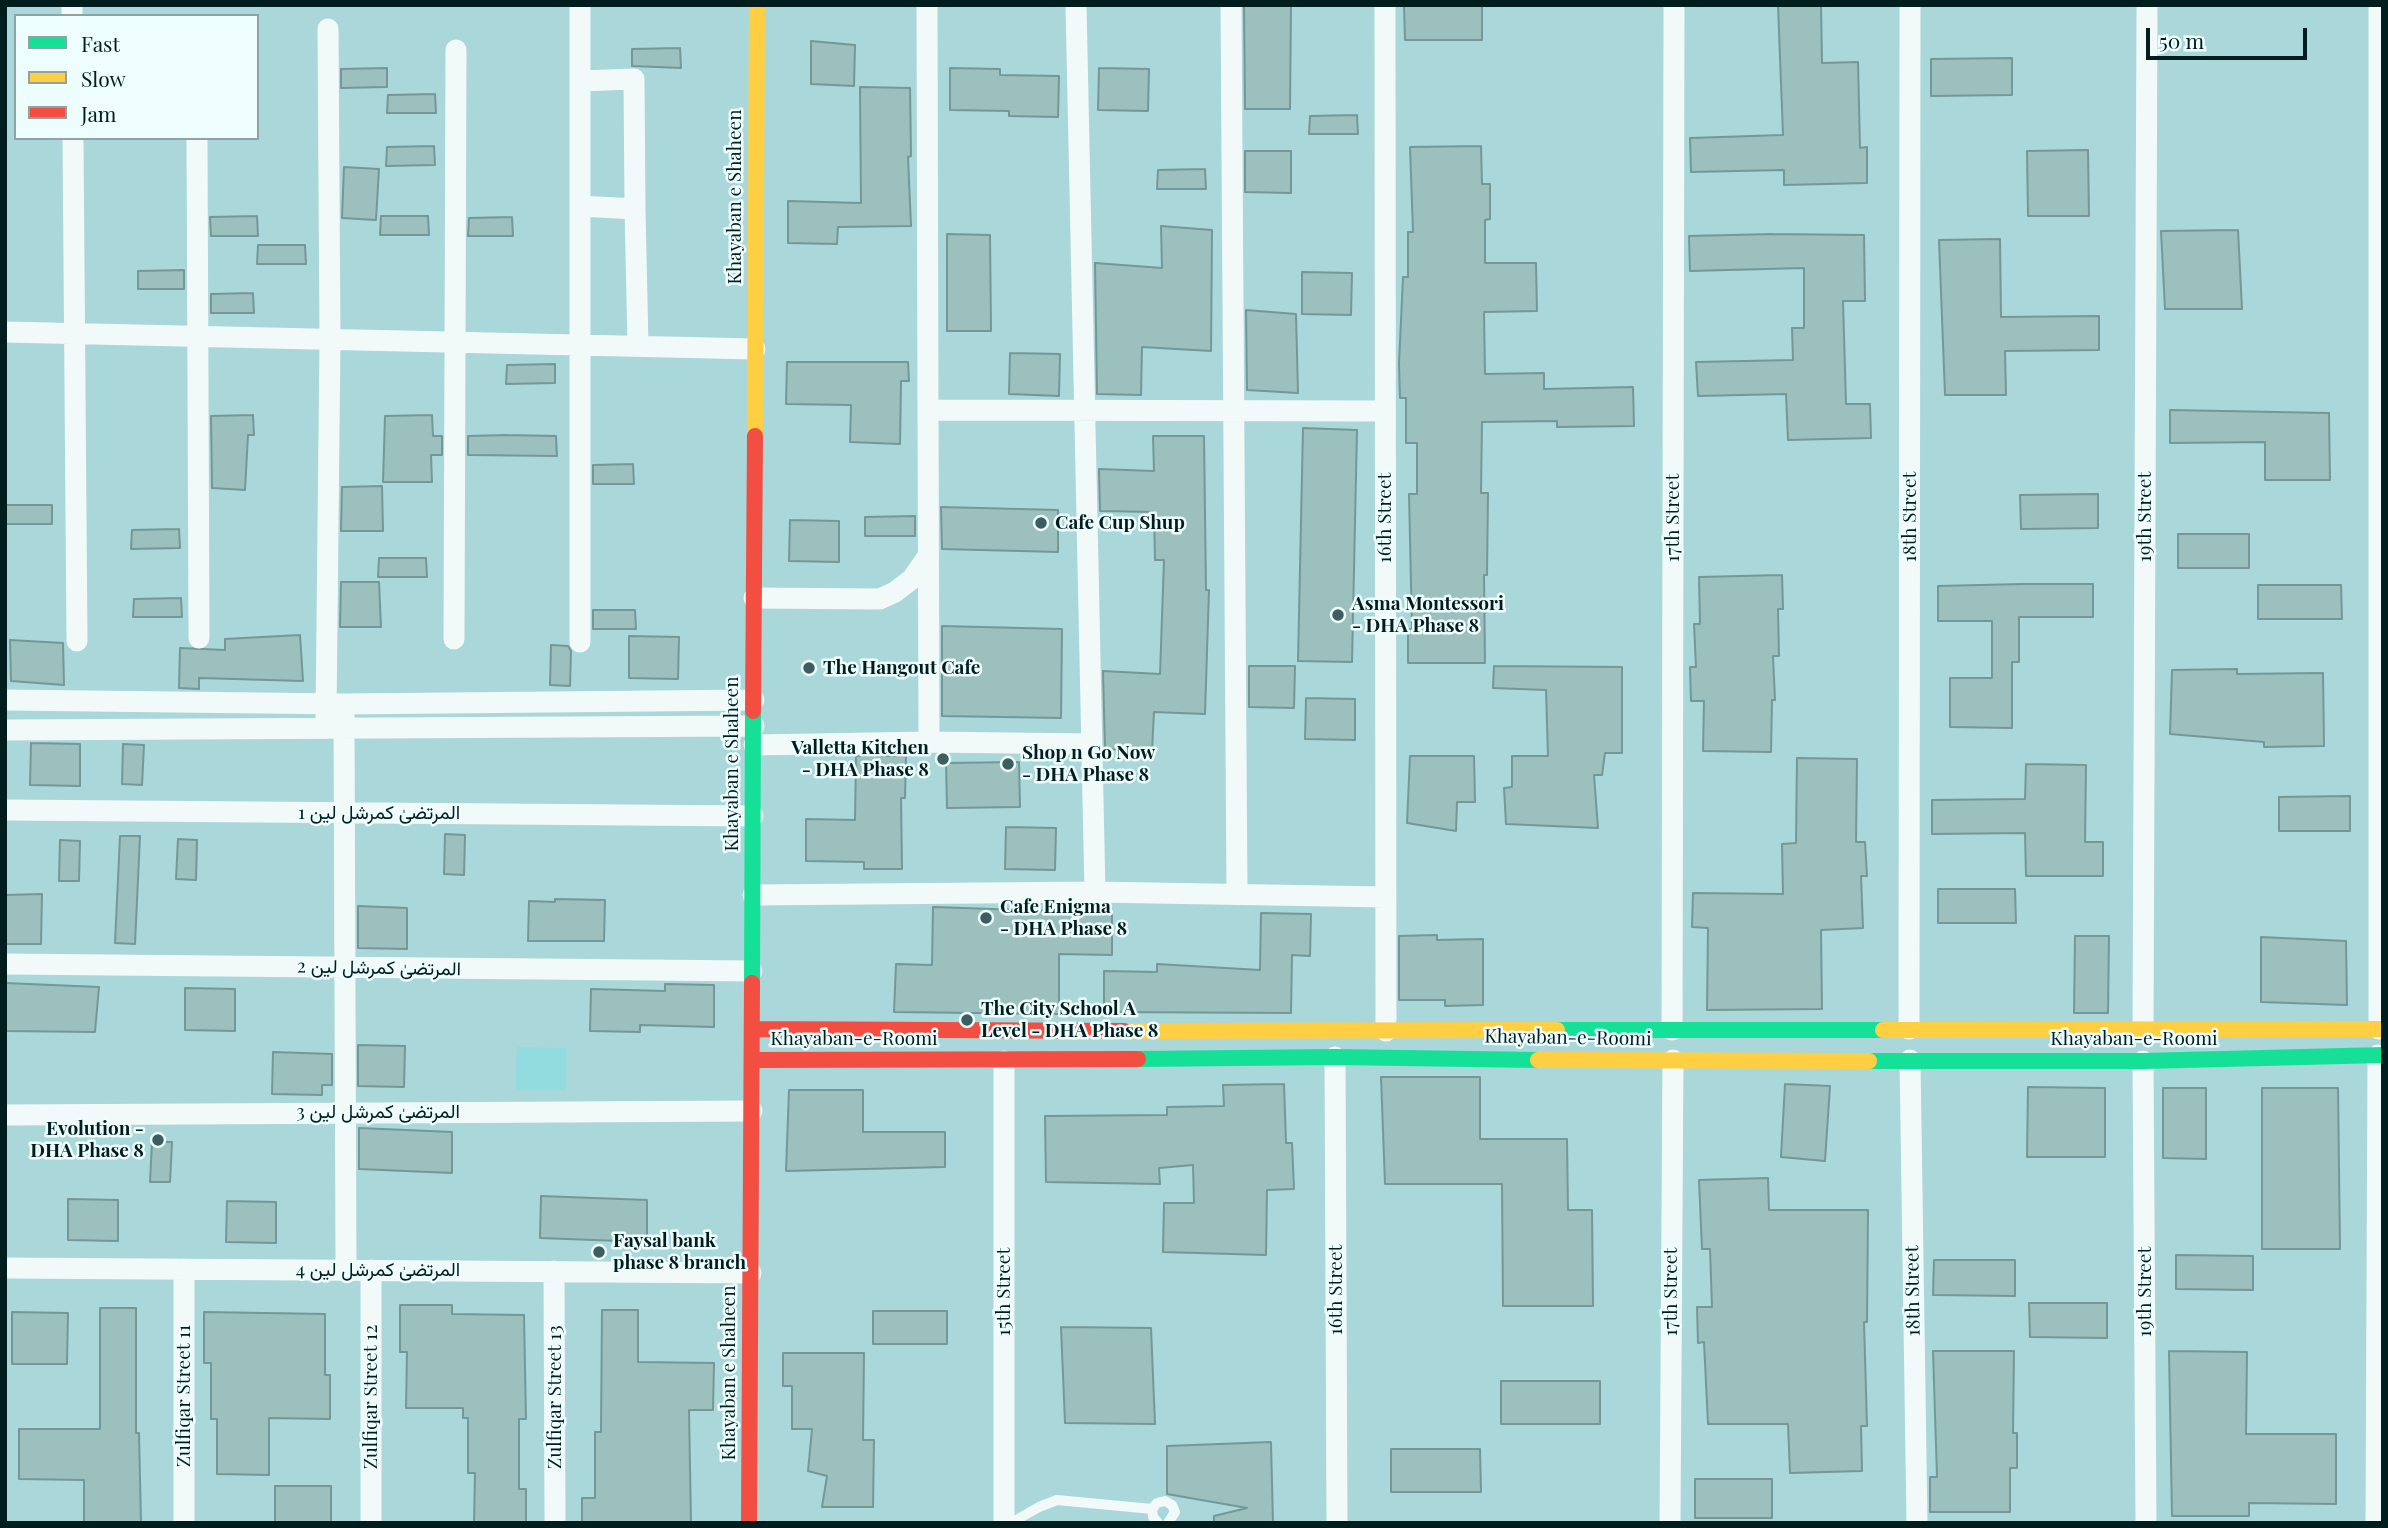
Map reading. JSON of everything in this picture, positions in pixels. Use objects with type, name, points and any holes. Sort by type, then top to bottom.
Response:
[{"type":"street","points":[[580,5],[580,642]]},
{"type":"street","name":"Khayaban e Shaheen","points":[[749,1523],[757,5]]},
{"type":"street","points":[[927,5],[929,742]]},
{"type":"street","points":[[1076,5],[1095,892]]},
{"type":"street","points":[[1231,5],[1237,894]]},
{"type":"street","name":"16th Street","points":[[1385,5],[1386,1031]]},
{"type":"street","name":"17th Street","points":[[1672,1030],[1674,5]]},
{"type":"street","name":"18th Street","points":[[1909,1029],[1910,5]]},
{"type":"street","name":"19th Street","points":[[2143,1029],[2147,5]]},
{"type":"street","points":[[2379,5],[2381,1029]]},
{"type":"street","points":[[328,29],[335,729],[346,813],[346,1270]]},
{"type":"street","points":[[454,639],[456,50]]},
{"type":"street","points":[[580,81],[634,79],[638,346]]},
{"type":"street","points":[[73,140],[77,641]]},
{"type":"street","points":[[197,140],[198,638]]},
{"type":"street","points":[[580,206],[635,209]]},
{"type":"street","points":[[5,332],[755,349]]},
{"type":"street","points":[[928,410],[1385,411]]},
{"type":"street","points":[[754,598],[880,599],[912,579],[928,556]]},
{"type":"street","points":[[5,700],[335,704],[754,700]]},
{"type":"street","points":[[5,730],[335,729],[1091,744]]},
{"type":"street","name":"المرتضیٰ کمرشل لین 1","points":[[5,810],[753,816]]},
{"type":"street","points":[[753,895],[1095,892],[1385,897]]},
{"type":"street","name":"المرتضیٰ کمرشل لین 2","points":[[5,964],[752,971]]},
{"type":"street","name":"Khayaban-e-Roomi","points":[[752,1029],[2381,1029]]},
{"type":"street","points":[[1785,1063],[1794,1057],[1798,1047],[1795,1037],[1787,1030]]},
{"type":"street","points":[[1842,1030],[1833,1035],[1829,1045],[1833,1055],[1847,1061]]},
{"type":"street","points":[[2376,1523],[2380,1055]]},
{"type":"street","name":"Khayaban-e-Roomi","points":[[752,1060],[1004,1061],[1335,1057],[1785,1063],[1910,1059],[2143,1061],[2380,1055]]},
{"type":"street","name":"16th Street","points":[[1335,1057],[1337,1523]]},
{"type":"street","name":"18th Street","points":[[1910,1059],[1917,1523]]},
{"type":"street","name":"17th Street","points":[[1670,1523],[1673,1060]]},
{"type":"street","name":"15th Street","points":[[1004,1061],[1004,1523]]},
{"type":"street","name":"19th Street","points":[[2143,1061],[2146,1523]]},
{"type":"street","name":"المرتضیٰ کمرشل لین 3","points":[[5,1115],[752,1111]]},
{"type":"street","name":"المرتضیٰ کمرشل لین 4","points":[[5,1268],[751,1273]]},
{"type":"street","name":"Zulfiqar Street 11","points":[[184,1269],[184,1523]]},
{"type":"street","name":"Zulfiqar Street 12","points":[[371,1270],[371,1523]]},
{"type":"street","name":"Zulfiqar Street 13","points":[[554,1271],[555,1523]]},
{"type":"lane","points":[[1012,1523],[1057,1500],[1153,1509]]},
{"type":"lane","points":[[1158,1523],[1153,1517],[1153,1509],[1157,1503],[1165,1501],[1172,1505],[1175,1513],[1168,1523]]},
{"type":"shaded area","points":[[517,1047],[567,1048],[566,1090],[516,1089]]},
{"type":"building","points":[[1244,5],[1291,5],[1290,109],[1245,109]]},
{"type":"building","points":[[1404,5],[1482,5],[1482,40],[1405,40]]},
{"type":"building","points":[[1778,5],[1821,5],[1822,63],[1858,62],[1860,148],[1867,147],[1867,183],[1784,185],[1784,170],[1691,172],[1690,138],[1783,135]]},
{"type":"building","points":[[811,41],[855,45],[854,86],[811,84]]},
{"type":"building","points":[[680,48],[681,68],[632,66],[632,49]]},
{"type":"building","points":[[2012,58],[2012,95],[1931,96],[1931,59]]},
{"type":"building","points":[[387,68],[387,87],[341,88],[341,69]]},
{"type":"building","points":[[950,68],[1000,69],[1000,75],[1059,76],[1058,117],[1009,116],[1009,111],[950,110]]},
{"type":"building","points":[[1099,68],[1149,69],[1148,111],[1098,110]]},
{"type":"building","points":[[860,87],[910,88],[911,156],[908,157],[911,226],[838,227],[837,244],[788,243],[788,201],[861,203]]},
{"type":"building","points":[[435,94],[436,113],[387,113],[388,95]]},
{"type":"building","points":[[1357,115],[1358,134],[1309,134],[1310,116]]},
{"type":"building","points":[[434,146],[435,165],[386,166],[387,147]]},
{"type":"building","points":[[1481,146],[1482,184],[1490,184],[1490,219],[1485,220],[1485,263],[1536,263],[1537,311],[1484,312],[1485,374],[1544,373],[1544,389],[1633,387],[1634,426],[1557,427],[1557,421],[1482,422],[1481,493],[1488,493],[1487,575],[1484,575],[1485,663],[1408,663],[1408,629],[1412,629],[1409,494],[1417,494],[1417,443],[1406,443],[1406,398],[1400,398],[1399,364],[1403,277],[1408,277],[1408,232],[1413,232],[1410,147]]},
{"type":"building","points":[[2088,150],[2089,216],[2028,216],[2027,151]]},
{"type":"building","points":[[1245,151],[1291,151],[1291,193],[1245,192]]},
{"type":"building","points":[[344,167],[379,169],[376,220],[342,218]]},
{"type":"building","points":[[1205,169],[1206,189],[1157,189],[1158,170]]},
{"type":"building","points":[[257,216],[258,236],[211,236],[210,217]]},
{"type":"building","points":[[381,216],[428,216],[429,235],[380,235]]},
{"type":"building","points":[[512,217],[513,236],[468,236],[469,218]]},
{"type":"building","points":[[1161,226],[1212,230],[1211,351],[1142,347],[1141,395],[1097,394],[1095,263],[1162,268]]},
{"type":"building","points":[[2238,230],[2242,309],[2165,309],[2161,231]]},
{"type":"building","points":[[947,234],[990,235],[991,331],[947,331]]},
{"type":"building","points":[[1864,235],[1865,301],[1843,301],[1846,404],[1870,404],[1871,438],[1788,440],[1786,394],[1698,396],[1696,362],[1793,360],[1792,328],[1804,328],[1804,268],[1690,271],[1689,236]]},
{"type":"building","points":[[2000,239],[2001,317],[2099,316],[2099,350],[2005,351],[2006,395],[1945,395],[1939,240]]},
{"type":"building","points":[[258,245],[305,245],[306,264],[257,264]]},
{"type":"building","points":[[184,270],[184,289],[138,289],[138,271]]},
{"type":"building","points":[[1302,272],[1352,273],[1351,315],[1302,314]]},
{"type":"building","points":[[253,293],[254,313],[211,313],[211,294]]},
{"type":"building","points":[[1246,310],[1296,314],[1298,393],[1247,390]]},
{"type":"building","points":[[1010,353],[1060,354],[1059,396],[1009,394]]},
{"type":"building","points":[[787,362],[908,362],[909,381],[901,381],[900,444],[850,442],[851,405],[786,404]]},
{"type":"building","points":[[555,364],[555,383],[506,384],[507,365]]},
{"type":"building","points":[[2170,410],[2329,413],[2330,480],[2265,480],[2265,442],[2170,443]]},
{"type":"building","points":[[253,415],[254,435],[248,435],[245,490],[212,488],[211,416]]},
{"type":"building","points":[[432,415],[433,436],[442,436],[442,455],[431,455],[432,482],[383,482],[385,416]]},
{"type":"building","points":[[1303,428],[1357,430],[1352,662],[1298,661]]},
{"type":"building","points":[[468,436],[556,436],[557,456],[468,455]]},
{"type":"building","points":[[1153,436],[1204,436],[1206,590],[1209,590],[1205,714],[1154,712],[1152,751],[1105,749],[1103,671],[1160,674],[1164,560],[1155,560],[1154,512],[1100,511],[1099,469],[1154,471]]},
{"type":"building","points":[[633,464],[634,484],[593,484],[593,465]]},
{"type":"building","points":[[382,486],[383,531],[341,531],[342,487]]},
{"type":"building","points":[[2098,494],[2098,528],[2021,529],[2020,495]]},
{"type":"building","points":[[5,505],[52,505],[52,524],[5,524]]},
{"type":"building","points":[[941,507],[1058,510],[1058,552],[942,549]]},
{"type":"building","points":[[915,516],[915,536],[865,536],[865,517]]},
{"type":"building","points":[[790,520],[839,521],[839,562],[789,561]]},
{"type":"building","points":[[179,529],[180,548],[131,549],[132,530]]},
{"type":"building","points":[[2178,534],[2249,534],[2249,568],[2178,568]]},
{"type":"building","points":[[379,558],[426,558],[427,577],[378,577]]},
{"type":"building","points":[[1782,575],[1783,609],[1778,609],[1779,656],[1773,656],[1775,700],[1772,700],[1771,752],[1703,751],[1704,701],[1691,701],[1690,667],[1696,667],[1694,624],[1700,624],[1699,577]]},
{"type":"building","points":[[341,582],[379,582],[381,627],[340,627]]},
{"type":"building","points":[[2093,584],[2093,617],[2019,617],[2019,662],[2012,662],[2012,728],[1950,727],[1950,678],[1992,678],[1992,621],[1938,621],[1938,586]]},
{"type":"building","points":[[2258,585],[2341,585],[2342,619],[2258,619]]},
{"type":"building","points":[[181,598],[182,617],[133,617],[134,599]]},
{"type":"building","points":[[593,610],[635,610],[636,629],[593,629]]},
{"type":"building","points":[[942,626],[1062,629],[1061,718],[942,716]]},
{"type":"building","points":[[300,635],[303,681],[199,678],[199,689],[179,688],[180,648],[225,650],[225,639]]},
{"type":"building","points":[[629,636],[679,637],[678,679],[629,678]]},
{"type":"building","points":[[10,640],[63,643],[64,685],[11,681]]},
{"type":"building","points":[[551,645],[568,646],[571,651],[570,686],[550,685]]},
{"type":"building","points":[[1249,666],[1295,666],[1294,708],[1249,707]]},
{"type":"building","points":[[1494,666],[1622,667],[1622,753],[1605,753],[1602,775],[1594,775],[1598,828],[1506,824],[1504,788],[1512,787],[1512,756],[1548,756],[1546,690],[1493,688]]},
{"type":"building","points":[[2237,669],[2237,674],[2323,673],[2324,746],[2264,747],[2264,742],[2170,734],[2172,670]]},
{"type":"building","points":[[1306,698],[1355,699],[1355,740],[1305,739]]},
{"type":"building","points":[[31,743],[80,744],[80,786],[30,785]]},
{"type":"building","points":[[123,744],[144,745],[142,785],[122,784]]},
{"type":"building","points":[[856,756],[906,756],[905,798],[901,798],[902,869],[864,869],[864,862],[806,861],[806,819],[855,820]]},
{"type":"building","points":[[1410,756],[1474,756],[1475,802],[1457,802],[1456,831],[1407,823]]},
{"type":"building","points":[[1797,758],[1857,759],[1856,842],[1865,842],[1867,876],[1861,876],[1863,928],[1821,930],[1822,1009],[1707,1010],[1708,928],[1692,927],[1693,893],[1783,894],[1782,844],[1796,843]]},
{"type":"building","points":[[1019,762],[1020,807],[947,808],[946,763]]},
{"type":"building","points":[[2026,764],[2086,765],[2085,842],[2103,842],[2103,876],[2026,876],[2025,833],[1932,834],[1932,800],[2025,799]]},
{"type":"building","points":[[2350,796],[2350,831],[2279,831],[2279,797]]},
{"type":"building","points":[[1006,827],[1056,828],[1055,870],[1005,869]]},
{"type":"building","points":[[445,834],[465,835],[464,875],[444,874]]},
{"type":"building","points":[[120,836],[140,836],[135,944],[115,943]]},
{"type":"building","points":[[178,839],[197,840],[196,880],[176,879]]},
{"type":"building","points":[[60,840],[80,841],[79,881],[59,881]]},
{"type":"building","points":[[1938,889],[2015,889],[2016,923],[1938,923]]},
{"type":"building","points":[[42,894],[41,944],[5,944],[5,895]]},
{"type":"building","points":[[555,899],[605,900],[604,941],[528,941],[529,901],[555,902]]},
{"type":"building","points":[[358,906],[407,908],[407,949],[358,948]]},
{"type":"building","points":[[933,907],[1112,913],[1112,955],[1059,954],[1059,1014],[894,1012],[896,964],[932,965]]},
{"type":"building","points":[[1261,913],[1311,914],[1310,956],[1292,955],[1291,1013],[1104,1012],[1104,971],[1157,972],[1157,964],[1260,970]]},
{"type":"building","points":[[1437,935],[1437,940],[1483,939],[1483,1005],[1445,1006],[1445,1000],[1399,1000],[1399,936]]},
{"type":"building","points":[[2075,936],[2109,936],[2108,1013],[2074,1013]]},
{"type":"building","points":[[2261,937],[2346,941],[2347,1005],[2261,1002]]},
{"type":"building","points":[[5,983],[99,987],[95,1032],[5,1031]]},
{"type":"building","points":[[665,984],[714,985],[714,1027],[640,1025],[640,1032],[590,1031],[591,989],[665,991]]},
{"type":"building","points":[[185,988],[235,989],[235,1031],[185,1030]]},
{"type":"building","points":[[358,1045],[405,1046],[404,1087],[358,1086]]},
{"type":"building","points":[[273,1052],[332,1054],[332,1085],[322,1085],[322,1095],[272,1094]]},
{"type":"building","points":[[1381,1077],[1480,1077],[1480,1139],[1567,1139],[1568,1210],[1592,1210],[1593,1306],[1503,1306],[1502,1184],[1385,1184]]},
{"type":"building","points":[[1284,1084],[1286,1143],[1292,1143],[1294,1189],[1267,1190],[1266,1255],[1163,1252],[1164,1203],[1194,1203],[1193,1165],[1159,1168],[1160,1184],[1046,1182],[1045,1116],[1167,1115],[1167,1107],[1224,1106],[1223,1085]]},
{"type":"building","points":[[1785,1084],[1830,1086],[1825,1161],[1781,1157]]},
{"type":"building","points":[[2028,1087],[2105,1088],[2105,1157],[2027,1157]]},
{"type":"building","points":[[2163,1088],[2206,1088],[2206,1159],[2163,1158]]},
{"type":"building","points":[[2262,1088],[2338,1088],[2340,1249],[2262,1249]]},
{"type":"building","points":[[789,1090],[863,1090],[863,1132],[945,1132],[945,1167],[786,1171]]},
{"type":"building","points":[[359,1128],[452,1132],[452,1173],[359,1169]]},
{"type":"building","points":[[152,1142],[172,1142],[170,1182],[150,1182]]},
{"type":"building","points":[[1768,1178],[1769,1210],[1868,1210],[1867,1322],[1864,1322],[1867,1426],[1861,1426],[1862,1471],[1790,1473],[1788,1424],[1708,1424],[1704,1342],[1698,1343],[1697,1307],[1712,1307],[1710,1249],[1702,1249],[1699,1180]]},
{"type":"building","points":[[541,1196],[647,1200],[647,1242],[540,1238]]},
{"type":"building","points":[[68,1199],[118,1200],[118,1241],[68,1240]]},
{"type":"building","points":[[227,1201],[276,1202],[276,1243],[226,1242]]},
{"type":"building","points":[[2176,1255],[2253,1256],[2253,1290],[2176,1289]]},
{"type":"building","points":[[1934,1260],[2015,1260],[2015,1296],[1933,1295]]},
{"type":"building","points":[[2029,1303],[2107,1303],[2107,1338],[2030,1337]]},
{"type":"building","points":[[400,1305],[452,1305],[452,1314],[524,1315],[526,1419],[519,1419],[519,1489],[526,1489],[526,1523],[474,1523],[475,1473],[468,1473],[468,1418],[463,1418],[463,1408],[406,1408],[407,1352],[400,1352]]},
{"type":"building","points":[[100,1308],[136,1308],[136,1433],[139,1433],[141,1523],[84,1523],[84,1480],[19,1479],[19,1429],[100,1429]]},
{"type":"building","points":[[602,1310],[638,1310],[638,1362],[714,1363],[713,1410],[689,1410],[691,1523],[582,1523],[582,1498],[595,1498],[595,1432],[601,1432]]},
{"type":"building","points":[[873,1311],[947,1311],[947,1344],[873,1344]]},
{"type":"building","points":[[12,1312],[68,1313],[67,1364],[12,1364]]},
{"type":"building","points":[[204,1312],[325,1314],[325,1375],[330,1375],[330,1419],[269,1418],[269,1475],[217,1474],[217,1419],[211,1419],[211,1363],[204,1363]]},
{"type":"building","points":[[1061,1327],[1151,1328],[1155,1424],[1065,1423]]},
{"type":"building","points":[[1933,1351],[2014,1351],[2013,1433],[2017,1433],[2017,1468],[2010,1468],[2010,1512],[1930,1512],[1930,1477],[1937,1477]]},
{"type":"building","points":[[2169,1351],[2247,1352],[2246,1434],[2336,1434],[2336,1504],[2249,1503],[2249,1516],[2172,1516]]},
{"type":"building","points":[[783,1353],[864,1353],[863,1440],[874,1440],[873,1507],[822,1507],[827,1476],[808,1471],[812,1429],[792,1429],[792,1386],[783,1386]]},
{"type":"building","points":[[1501,1381],[1600,1381],[1600,1424],[1501,1424]]},
{"type":"building","points":[[1271,1442],[1273,1523],[1214,1523],[1214,1516],[1247,1508],[1167,1494],[1167,1446]]},
{"type":"building","points":[[1391,1449],[1480,1449],[1481,1492],[1391,1492]]},
{"type":"building","points":[[1695,1479],[1772,1479],[1772,1518],[1695,1518]]},
{"type":"building","points":[[275,1486],[331,1486],[331,1523],[275,1523]]},
{"type":"traffic: fast","points":[[752,983],[753,711]]},
{"type":"traffic: fast","points":[[1557,1030],[1883,1030]]},
{"type":"traffic: fast","points":[[1869,1061],[2143,1061],[2383,1055]]},
{"type":"traffic: fast","points":[[1138,1059],[1335,1057],[1538,1060]]},
{"type":"traffic: slow","points":[[755,436],[757,5]]},
{"type":"traffic: slow","points":[[1883,1030],[2383,1029]]},
{"type":"traffic: slow","points":[[1124,1031],[1557,1030]]},
{"type":"traffic: slow","points":[[1538,1060],[1869,1061]]},
{"type":"traffic: jam","points":[[753,711],[755,436]]},
{"type":"traffic: jam","points":[[749,1523],[752,983]]},
{"type":"traffic: jam","points":[[752,1029],[1124,1031]]},
{"type":"traffic: jam","points":[[752,1060],[1138,1059]]},
{"type":"place","name":"Cafe Cup Shup","points":[[1041,523]]},
{"type":"place","name":"Asma Montessori - DHA Phase 8","points":[[1338,615]]},
{"type":"place","name":"The Hangout Cafe","points":[[809,668]]},
{"type":"place","name":"Valletta Kitchen - DHA Phase 8","points":[[943,759]]},
{"type":"place","name":"Shop n Go Now - DHA Phase 8","points":[[1008,764]]},
{"type":"place","name":"Cafe Enigma - DHA Phase 8","points":[[986,918]]},
{"type":"place","name":"The City School A Level - DHA Phase 8","points":[[967,1020]]},
{"type":"place","name":"Evolution - DHA Phase 8","points":[[158,1140]]},
{"type":"place","name":"Faysal bank phase 8 branch","points":[[599,1252]]}]
